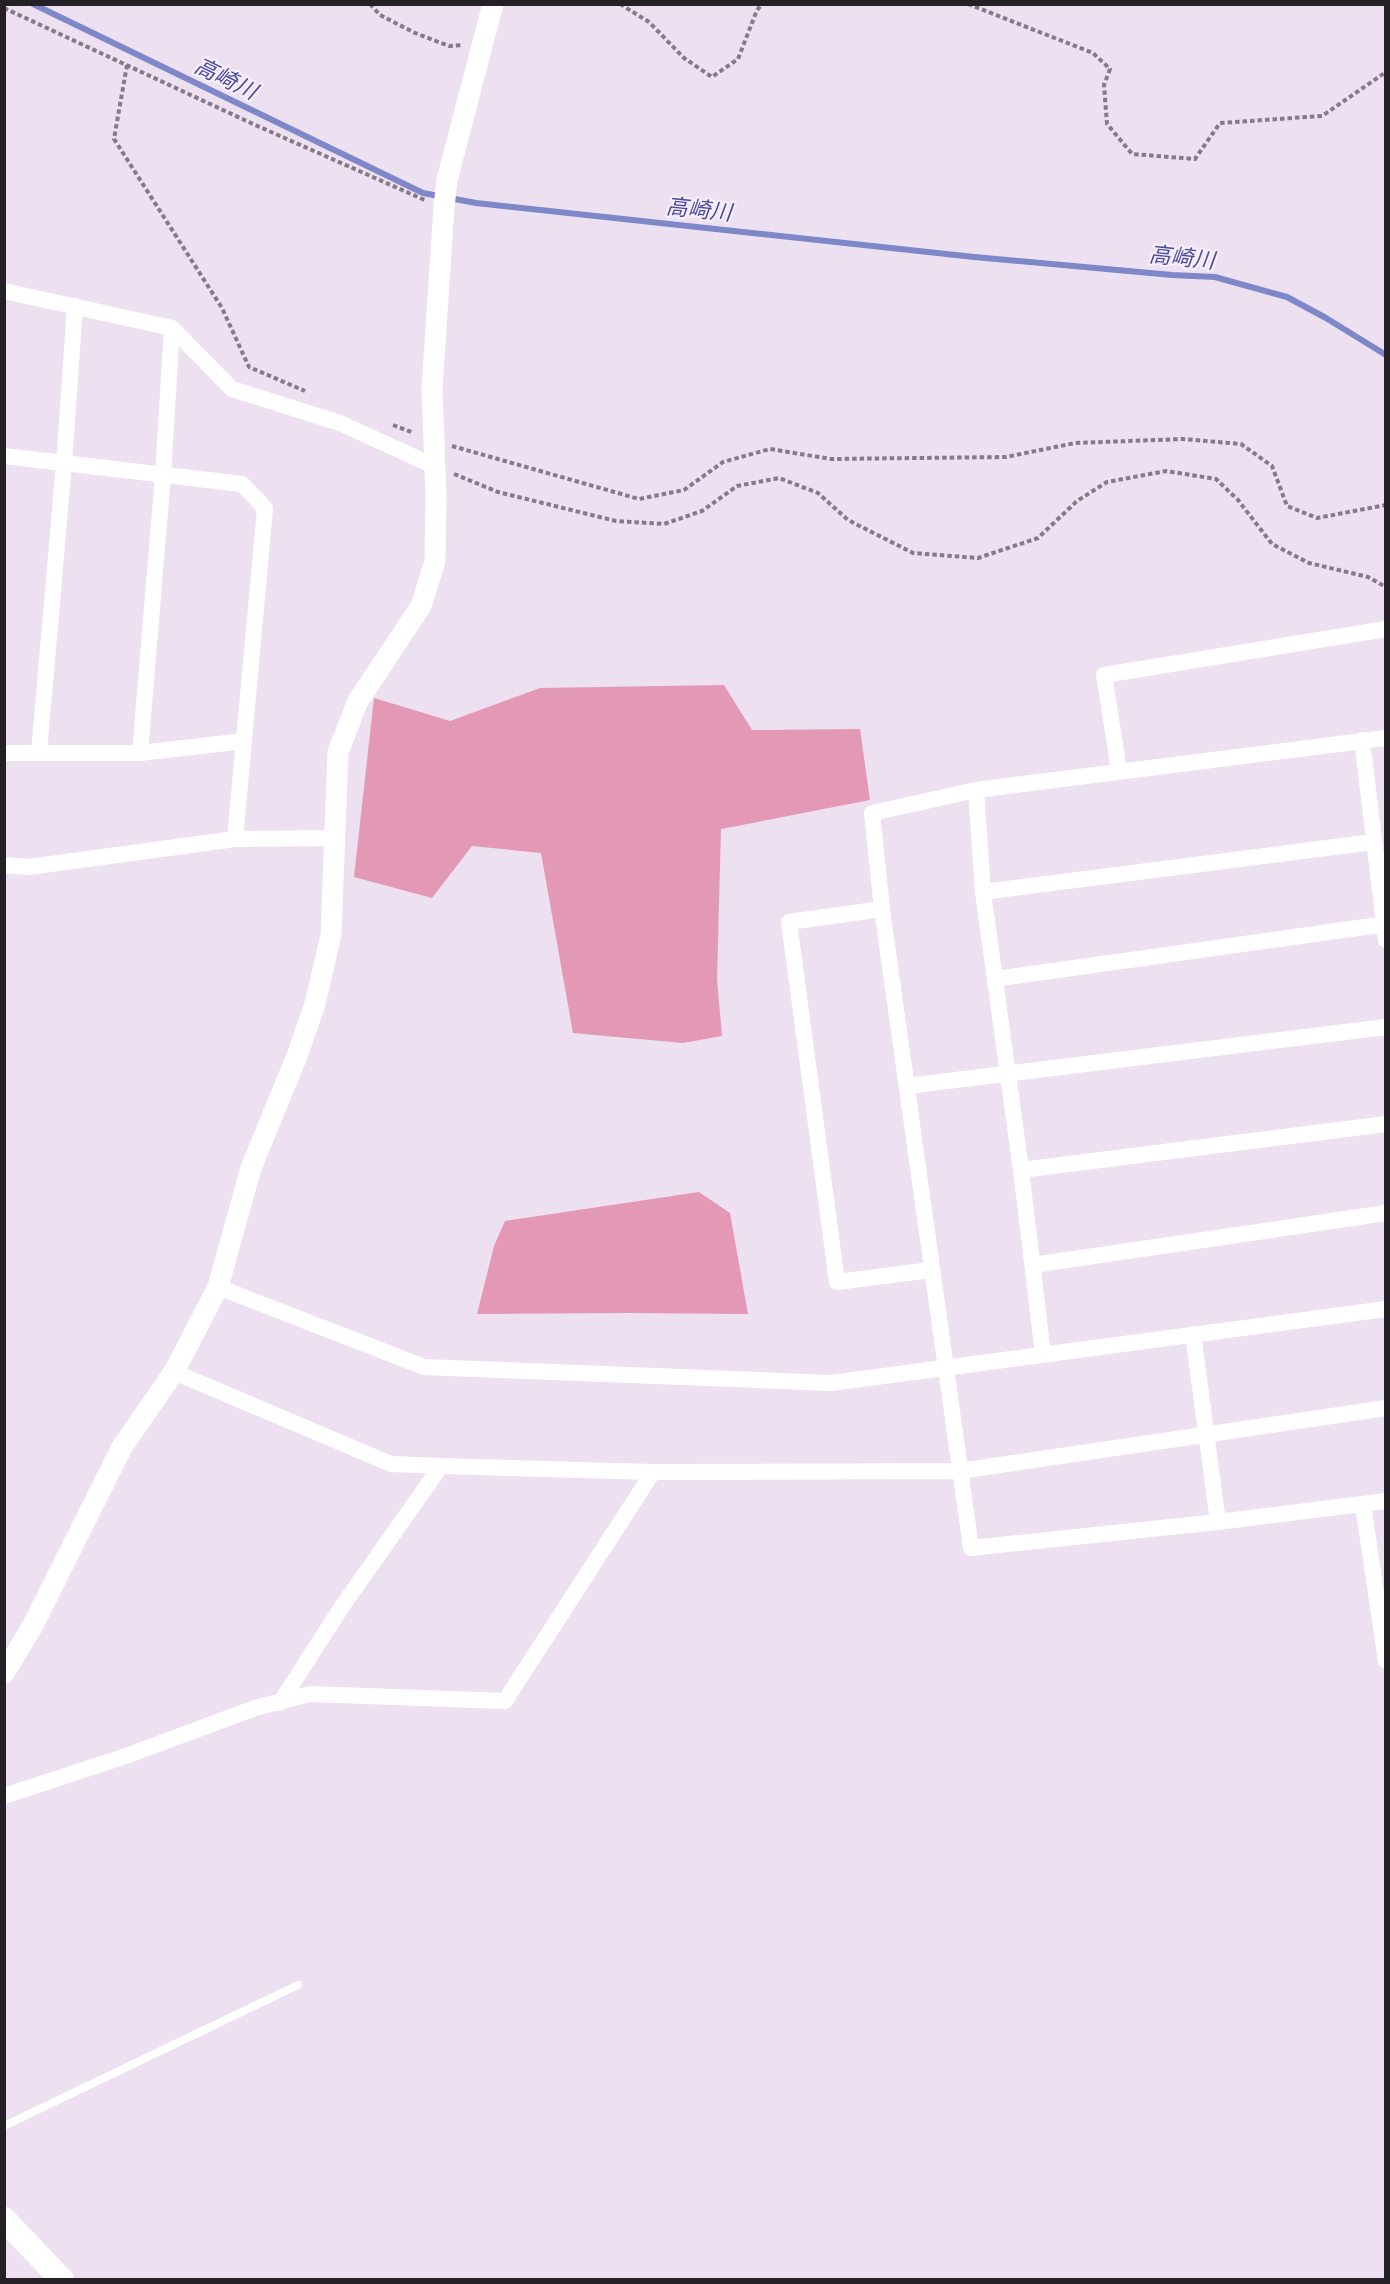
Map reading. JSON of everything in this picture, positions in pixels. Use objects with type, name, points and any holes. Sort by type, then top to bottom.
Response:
[{"type":"main road","points":[[7,2228],[62,2280]]},
{"type":"street","points":[[4,1673],[33,1628],[122,1447],[174,1372],[218,1287],[251,1168],[297,1056],[315,1004],[331,935],[338,752],[358,701],[421,606],[435,561],[436,497],[432,389],[444,207],[447,180],[493,4]]},
{"type":"street","points":[[4,291],[172,328],[232,389],[340,423],[434,466]]},
{"type":"street","points":[[39,753],[75,306]]},
{"type":"street","points":[[140,753],[164,475],[172,328]]},
{"type":"street","points":[[4,456],[242,483],[266,508],[235,839]]},
{"type":"street","points":[[1119,770],[1104,675],[1386,629]]},
{"type":"street","points":[[1386,738],[1119,770],[976,790],[872,813],[882,909],[971,1548],[1218,1522],[1386,1501]]},
{"type":"street","points":[[995,979],[1385,930],[1362,740]]},
{"type":"street","points":[[4,753],[140,753],[244,741]]},
{"type":"street","points":[[976,790],[983,892],[1022,1170],[1043,1354]]},
{"type":"street","points":[[4,865],[29,867],[235,839],[335,838]]},
{"type":"street","points":[[983,892],[1373,842]]},
{"type":"street","points":[[882,909],[789,922],[837,1281],[931,1270]]},
{"type":"street","points":[[907,1086],[1386,1027]]},
{"type":"street","points":[[1022,1170],[1386,1124]]},
{"type":"street","points":[[1033,1264],[1386,1213]]},
{"type":"street","points":[[218,1287],[424,1367],[831,1383],[1386,1309]]},
{"type":"street","points":[[1193,1334],[1218,1522]]},
{"type":"street","points":[[174,1372],[391,1464],[441,1466],[653,1472],[959,1471],[1386,1408]]},
{"type":"street","points":[[280,1703],[340,1608],[441,1466]]},
{"type":"street","points":[[4,1796],[126,1756],[255,1708],[310,1694],[506,1701],[653,1472]]},
{"type":"street","points":[[1363,1505],[1386,1661]]},
{"type":"lane","points":[[4,2126],[298,1985]]},
{"type":"path","points":[[370,4],[380,15],[449,46],[484,43]]},
{"type":"path","points":[[620,4],[649,21],[684,58],[712,77],[738,59],[757,10],[762,4]]},
{"type":"path","points":[[968,4],[1093,53],[1110,69],[1104,84],[1107,124],[1132,154],[1195,159],[1221,123],[1322,116],[1386,72]]},
{"type":"path","points":[[4,8],[407,194],[444,207]]},
{"type":"path","points":[[127,65],[114,139],[222,308],[249,367],[306,391]]},
{"type":"path","points":[[391,424],[434,441],[639,499],[684,489],[723,462],[770,449],[831,459],[1006,457],[1075,443],[1183,439],[1241,444],[1272,466],[1287,506],[1317,518],[1386,505]]},
{"type":"path","points":[[434,466],[498,492],[573,511],[616,521],[664,524],[702,511],[737,486],[779,478],[818,493],[848,520],[913,553],[978,558],[1038,537],[1077,501],[1107,482],[1166,471],[1216,479],[1238,500],[1272,544],[1309,563],[1368,577],[1386,587]]},
{"type":"shaded area","points":[[724,685],[752,730],[860,729],[870,800],[721,829],[717,979],[722,1036],[683,1043],[573,1033],[541,853],[472,846],[432,898],[354,877],[374,698],[450,721],[540,688]]},
{"type":"shaded area","points":[[699,1192],[730,1213],[748,1314],[477,1314],[494,1246],[505,1221]]},
{"type":"waterway","name":"高崎川","points":[[33,4],[423,193],[476,203],[974,257],[1215,277],[1287,297],[1386,355]]}]
